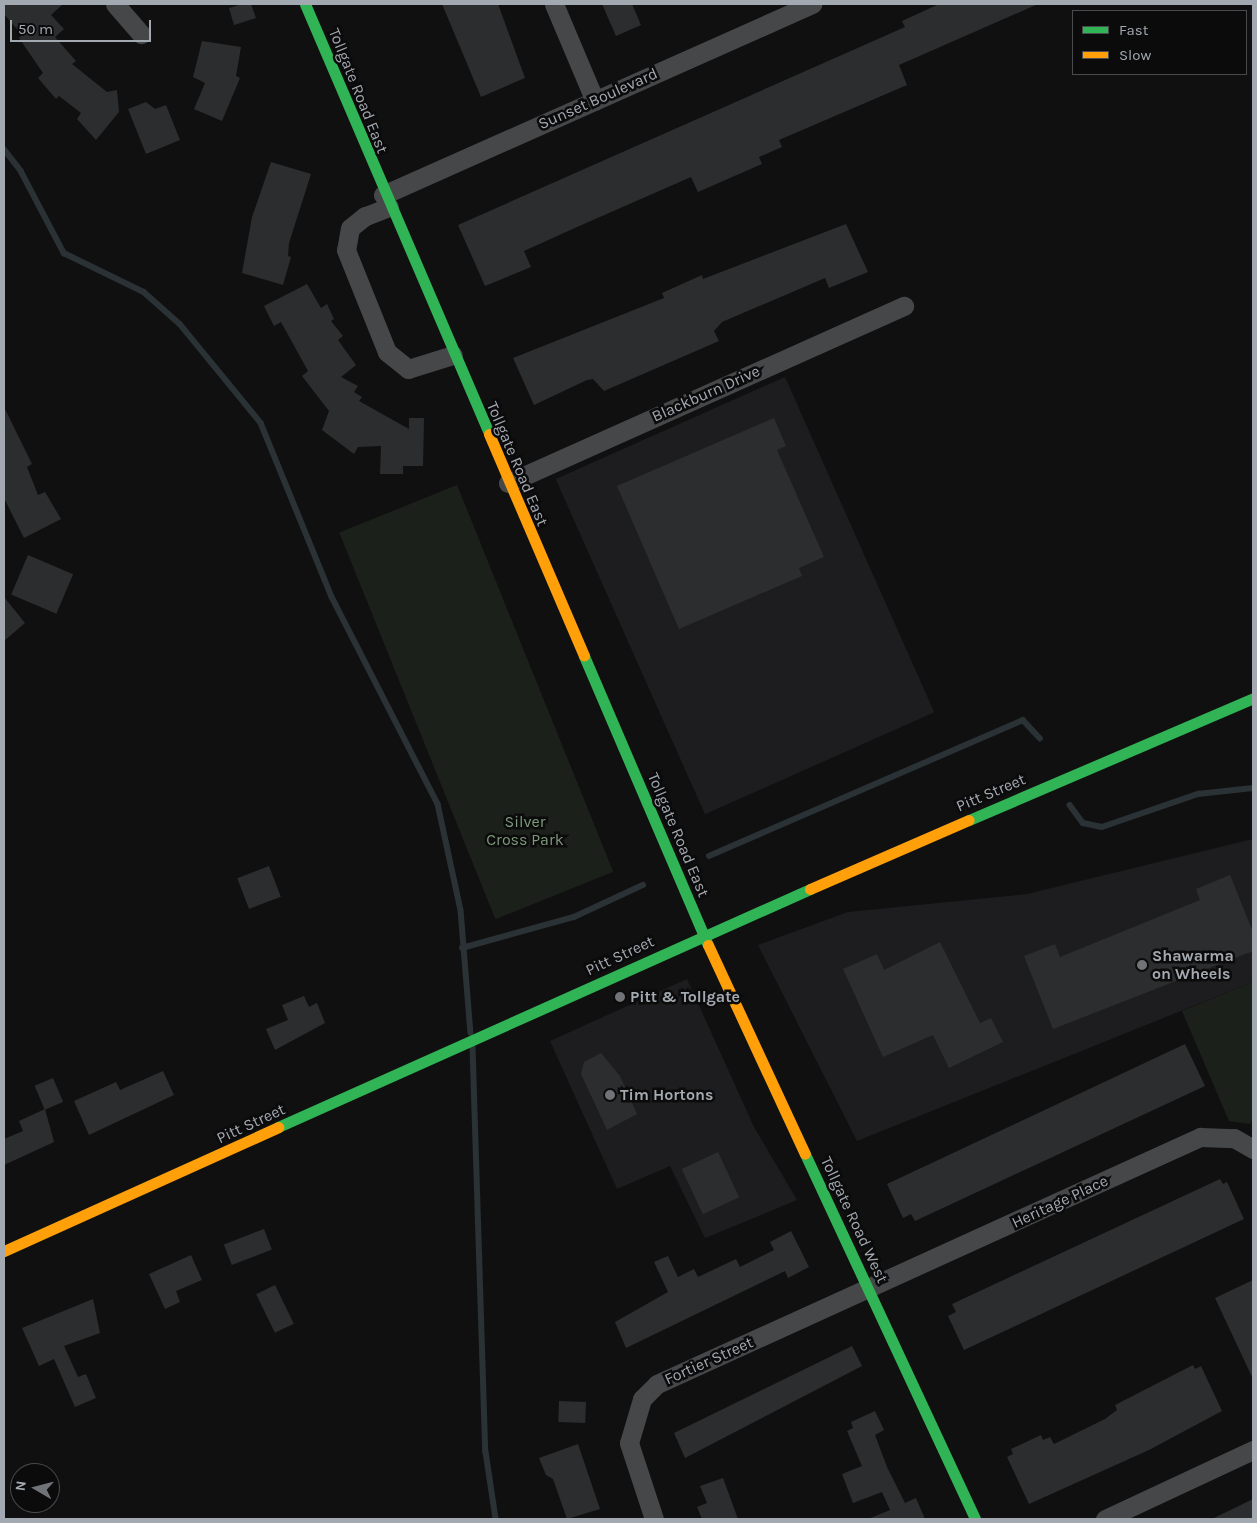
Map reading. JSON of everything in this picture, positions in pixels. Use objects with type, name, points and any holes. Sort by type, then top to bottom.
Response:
[{"type":"street","points":[[114,4],[141,34]]},
{"type":"street","name":"Tollgate Road East","points":[[305,4],[386,201],[704,935]]},
{"type":"street","points":[[554,4],[595,101]]},
{"type":"street","name":"Sunset Boulevard","points":[[453,355],[408,369],[388,352],[346,250],[350,228],[386,201],[595,101],[812,4]]},
{"type":"street","name":"Blackburn Drive","points":[[508,483],[904,306]]},
{"type":"street","name":"Pitt Street","points":[[4,1251],[500,1030],[704,935],[1253,698]]},
{"type":"street","name":"Tollgate Road West","points":[[704,935],[975,1519]]},
{"type":"street","name":"Heritage Place","points":[[868,1291],[1200,1137],[1234,1138],[1253,1149]]},
{"type":"street","name":"Fortier Street","points":[[654,1519],[629,1443],[642,1399],[665,1379],[868,1291]]},
{"type":"street","points":[[1105,1519],[1253,1450]]},
{"type":"shaded area","points":[[785,377],[934,712],[705,814],[556,479]]},
{"type":"shaded area","points":[[1253,839],[1253,982],[857,1141],[758,945],[848,912],[1027,894]]},
{"type":"shaded area","points":[[687,979],[754,1127],[797,1200],[705,1238],[670,1166],[617,1189],[550,1041]]},
{"type":"green space","name":"Silver Cross Park","points":[[457,485],[613,872],[495,919],[339,533]]},
{"type":"green space","points":[[1253,982],[1253,1117],[1250,1124],[1229,1121],[1182,1011]]},
{"type":"building","points":[[4,4],[63,4],[51,15],[64,29],[55,37],[76,61],[72,64],[107,92],[117,90],[119,112],[96,140],[77,119],[81,113],[59,96],[56,99],[38,78],[43,73],[19,38],[22,35],[4,14]]},
{"type":"building","points":[[242,4],[251,4],[256,18],[234,25],[229,8]]},
{"type":"building","points":[[442,4],[498,4],[525,78],[481,97]]},
{"type":"building","points":[[602,4],[632,4],[641,25],[616,36]]},
{"type":"building","points":[[939,4],[1038,4],[899,65],[907,85],[779,140],[782,147],[759,157],[762,164],[698,192],[691,177],[577,227],[524,251],[531,267],[485,286],[458,225],[905,27],[902,21]]},
{"type":"building","points":[[202,41],[241,47],[236,76],[240,78],[222,121],[194,109],[205,83],[193,77]]},
{"type":"building","points":[[146,102],[155,109],[166,105],[180,140],[146,154],[128,109]]},
{"type":"building","points":[[271,162],[311,174],[289,243],[288,256],[291,257],[283,285],[242,273],[252,217]]},
{"type":"building","points":[[846,224],[868,272],[829,288],[825,278],[722,322],[714,331],[719,341],[604,391],[593,379],[587,380],[534,405],[513,358],[664,298],[662,293],[702,275],[703,279]]},
{"type":"building","points":[[307,284],[321,308],[327,304],[334,319],[331,321],[343,336],[338,340],[356,365],[341,377],[358,386],[354,392],[362,397],[359,401],[409,429],[409,418],[424,418],[423,466],[403,466],[403,474],[380,474],[381,446],[358,447],[354,454],[322,430],[329,411],[302,376],[308,371],[281,322],[274,326],[264,306]]},
{"type":"building","points":[[4,407],[32,464],[27,467],[38,495],[45,492],[61,519],[24,538],[4,498]]},
{"type":"building","points":[[774,418],[786,446],[777,450],[824,557],[799,568],[802,576],[679,629],[617,486]]},
{"type":"building","points":[[28,555],[73,574],[56,614],[11,595]]},
{"type":"building","points":[[4,597],[25,623],[4,641]]},
{"type":"building","points":[[269,866],[281,897],[249,909],[237,878]]},
{"type":"building","points":[[1230,875],[1253,932],[1253,951],[1053,1029],[1024,956],[1055,944],[1060,957],[1200,900],[1196,889]]},
{"type":"building","points":[[940,942],[980,1023],[991,1018],[1003,1042],[949,1068],[933,1035],[883,1057],[843,969],[877,954],[884,970]]},
{"type":"building","points":[[304,996],[309,1007],[317,1003],[325,1023],[275,1050],[266,1029],[288,1020],[282,1005]]},
{"type":"building","points":[[1185,1044],[1205,1086],[915,1221],[911,1214],[903,1218],[887,1184]]},
{"type":"building","name":"Tim Hortons","points":[[601,1053],[620,1076],[637,1114],[607,1130],[581,1074],[584,1062]]},
{"type":"building","points":[[163,1071],[174,1095],[89,1135],[74,1101],[116,1082],[120,1090]]},
{"type":"building","points":[[53,1078],[63,1102],[45,1110],[35,1086]]},
{"type":"building","points":[[45,1109],[54,1142],[4,1165],[4,1139],[23,1131],[19,1121]]},
{"type":"building","points":[[718,1152],[739,1197],[703,1214],[682,1169]]},
{"type":"building","points":[[1220,1179],[1223,1184],[1227,1182],[1244,1219],[964,1350],[948,1316],[956,1312],[952,1304]]},
{"type":"building","points":[[264,1229],[272,1250],[232,1265],[224,1244]]},
{"type":"building","points":[[791,1231],[809,1267],[788,1278],[785,1271],[626,1348],[615,1322],[668,1292],[654,1262],[668,1256],[678,1277],[694,1269],[698,1277],[736,1259],[740,1267],[774,1250],[770,1242]]},
{"type":"building","points":[[191,1255],[202,1280],[176,1291],[180,1302],[165,1309],[149,1274]]},
{"type":"building","points":[[1253,1280],[1253,1379],[1215,1298]]},
{"type":"building","points":[[275,1285],[294,1324],[275,1333],[256,1294]]},
{"type":"building","points":[[93,1299],[100,1333],[64,1346],[78,1377],[86,1374],[96,1398],[75,1407],[54,1359],[39,1366],[22,1328]]},
{"type":"building","points":[[852,1346],[862,1366],[685,1458],[674,1433]]},
{"type":"building","points":[[1193,1365],[1195,1369],[1201,1366],[1222,1411],[1149,1450],[1029,1504],[1007,1457],[1013,1454],[1011,1449],[1041,1435],[1043,1440],[1050,1437],[1054,1444],[1105,1419],[1117,1410],[1115,1405]]},
{"type":"building","points":[[559,1401],[586,1402],[585,1423],[558,1422]]},
{"type":"building","points":[[875,1411],[884,1430],[875,1435],[887,1467],[905,1503],[916,1498],[925,1519],[868,1519],[890,1510],[882,1492],[853,1503],[842,1474],[862,1466],[847,1431],[853,1428],[851,1422]]},
{"type":"building","points":[[578,1444],[600,1509],[567,1519],[553,1479],[546,1475],[539,1458]]},
{"type":"building","points":[[723,1478],[738,1519],[702,1519],[697,1507],[707,1503],[700,1486]]},
{"type":"building","points":[[1253,1499],[1253,1519],[1212,1519]]},
{"type":"waterway","points":[[4,149],[21,171],[64,253],[144,292],[180,324],[261,423],[332,597],[438,804],[461,910],[471,1033]]},
{"type":"waterway","points":[[709,856],[1023,720],[1040,738]]},
{"type":"waterway","points":[[1070,805],[1083,823],[1102,827],[1198,794],[1253,788]]},
{"type":"waterway","points":[[462,948],[574,917],[643,885]]},
{"type":"waterway","points":[[473,1047],[486,1452],[496,1519]]},
{"type":"traffic: fast","points":[[305,4],[489,434]]},
{"type":"traffic: fast","points":[[584,656],[708,945]]},
{"type":"traffic: fast","points":[[969,820],[1253,698]]},
{"type":"traffic: fast","points":[[278,1127],[810,889]]},
{"type":"traffic: fast","points":[[805,1154],[975,1519]]},
{"type":"traffic: slow","points":[[489,434],[584,656]]},
{"type":"traffic: slow","points":[[810,889],[969,820]]},
{"type":"traffic: slow","points":[[708,945],[805,1154]]},
{"type":"traffic: slow","points":[[4,1251],[278,1127]]},
{"type":"place","name":"Shawarma on Wheels","points":[[1142,965]]},
{"type":"place","name":"Pitt & Tollgate","points":[[620,997]]},
{"type":"place","name":"Tim Hortons","points":[[610,1095]]}]
